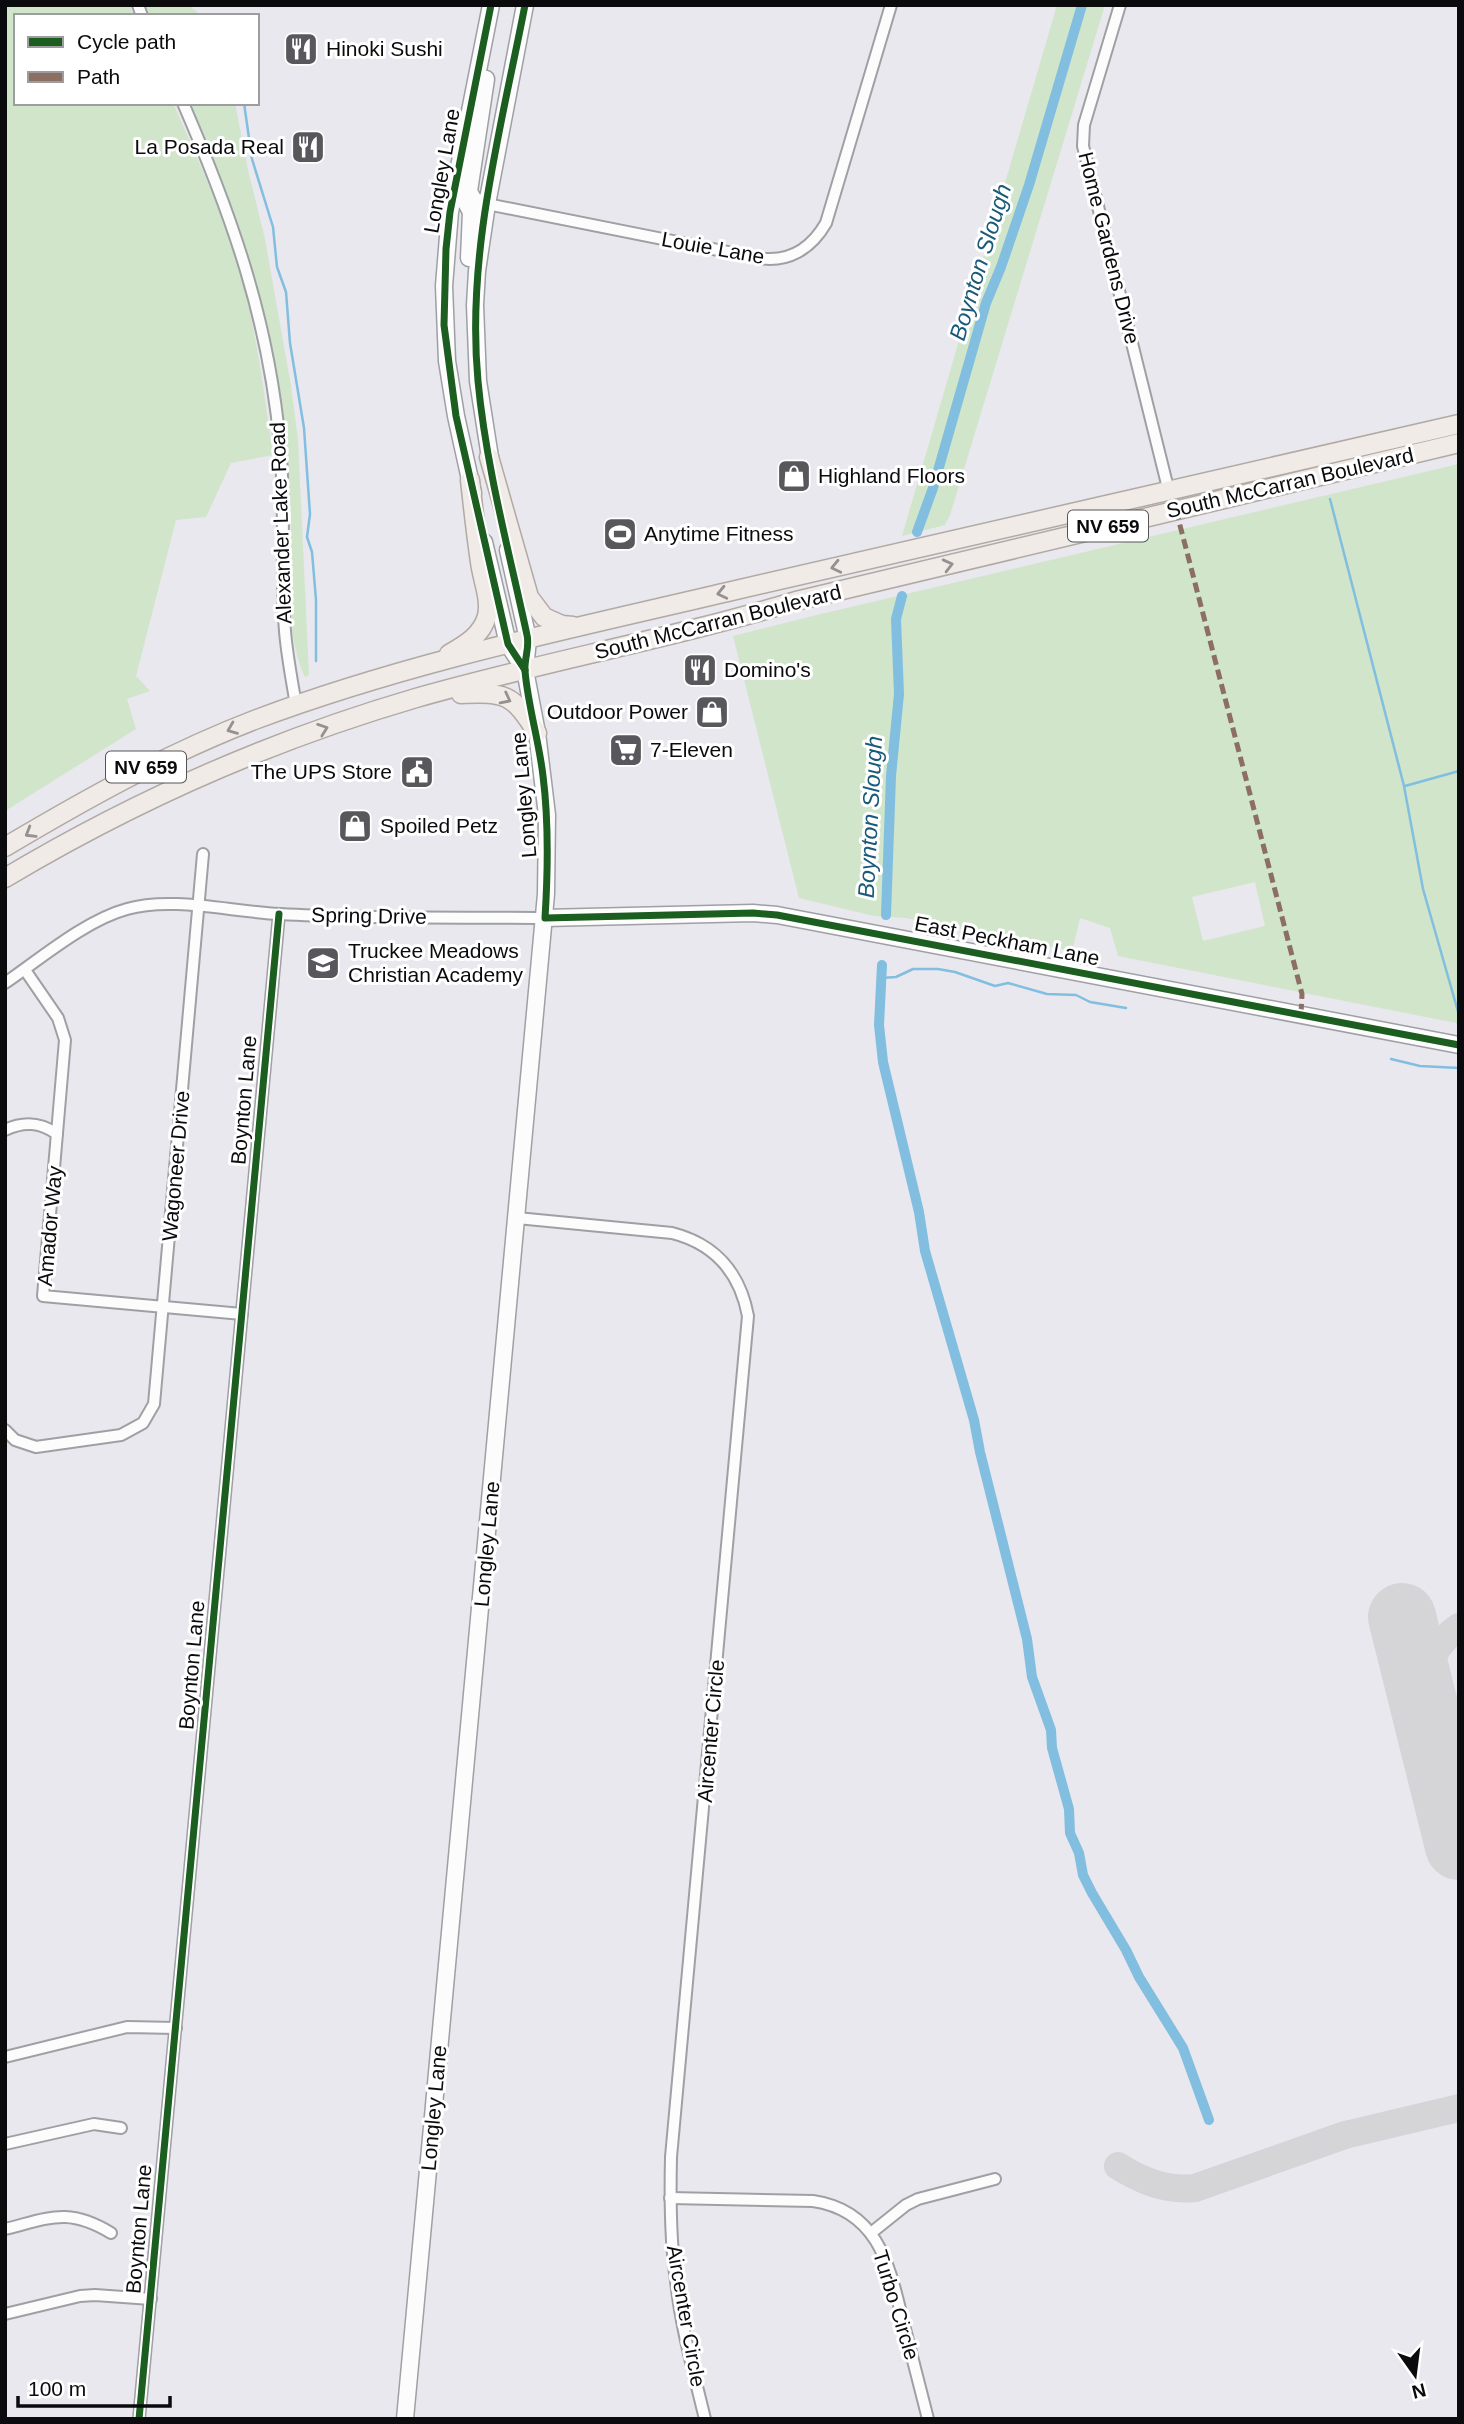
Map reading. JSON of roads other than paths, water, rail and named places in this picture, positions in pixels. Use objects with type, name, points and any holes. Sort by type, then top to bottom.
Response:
[{"type":"main road","name":"Longley Lane","points":[[491,5],[453,197],[446,249],[444,325],[456,416],[508,644],[525,670]]},
{"type":"main road","name":"Longley Lane","points":[[405,2419],[545,918],[547,815],[537,733],[525,670],[528,639],[489,457],[478,381],[475,305],[487,204],[525,5]]},
{"type":"main road","points":[[486,31],[486,86],[469,191],[474,201],[487,204]]},
{"type":"main road","points":[[453,197],[466,201],[471,212],[465,306],[469,346],[478,381]]},
{"type":"main road","name":"South McCarran Boulevard","points":[[5,848],[145,768],[203,741],[296,705],[419,667],[788,577],[1459,424]]},
{"type":"main road","name":"South McCarran Boulevard","points":[[5,878],[105,822],[198,777],[415,698],[992,554],[1459,443]]},
{"type":"main road","points":[[489,457],[525,587],[534,606],[544,617],[562,625],[587,625]]},
{"type":"main road","points":[[419,667],[470,641],[481,629],[487,615],[470,480]]},
{"type":"main road","points":[[992,554],[1041,534],[1151,507],[1169,492]]},
{"type":"main road","points":[[415,698],[498,694],[511,699],[522,709],[537,733]]},
{"type":"main road","name":"East Peckham Lane","points":[[545,918],[777,915],[1459,1045]]},
{"type":"street","name":"Louie Lane","points":[[487,204],[766,260],[801,251],[812,243],[826,223],[891,5]]},
{"type":"street","name":"Home Gardens Drive","points":[[1120,5],[1084,125],[1083,146],[1169,492]]},
{"type":"street","name":"Alexander Lake Road","points":[[184,105],[232,222],[265,341],[280,445],[285,632],[296,705]]},
{"type":"street","name":"Wagoneer Drive","points":[[5,1430],[25,1445],[47,1447],[121,1436],[143,1423],[150,1414],[156,1395],[203,854]]},
{"type":"street","name":"Spring Drive","points":[[5,984],[90,925],[125,909],[161,903],[279,914],[545,918]]},
{"type":"street","name":"Boynton Lane","points":[[139,2419],[279,914]]},
{"type":"street","name":"Amador Way","points":[[25,970],[58,1018],[63,1029],[65,1049],[43,1296],[242,1314]]},
{"type":"street","points":[[5,1130],[16,1125],[36,1124],[57,1133]]},
{"type":"street","name":"Aircenter Circle","points":[[517,1218],[672,1233],[687,1237],[713,1251],[732,1272],[741,1289],[748,1316],[671,2157],[670,2198],[676,2287],[705,2419]]},
{"type":"street","points":[[5,2057],[127,2027],[176,2028]]},
{"type":"street","points":[[5,2144],[94,2124],[121,2128]]},
{"type":"street","points":[[871,2233],[906,2205],[918,2199],[995,2179]]},
{"type":"street","name":"Turbo Circle","points":[[670,2198],[820,2202],[849,2214],[871,2233],[889,2269],[928,2419]]},
{"type":"street","points":[[5,2229],[68,2216],[92,2221],[111,2233]]},
{"type":"street","points":[[5,2314],[80,2296],[150,2299]]},
{"type":"waterway","name":"Boynton Slough","points":[[917,532],[933,488],[986,303],[1029,185],[1082,5]]},
{"type":"waterway","points":[[244,105],[252,159],[273,227],[277,267],[286,292],[290,343],[304,428],[310,514],[307,537],[312,552],[316,600],[316,661]]},
{"type":"waterway","points":[[1330,499],[1404,786],[1423,889],[1459,1015]]},
{"type":"waterway","name":"Boynton Slough","points":[[886,915],[891,776],[899,694],[896,619],[902,596]]},
{"type":"waterway","points":[[1405,786],[1459,771]]},
{"type":"waterway","points":[[882,965],[879,1025],[883,1062],[919,1212],[925,1251],[974,1420],[1027,1639],[1032,1677],[1051,1730],[1052,1748],[1069,1809],[1070,1833],[1079,1853],[1083,1875],[1092,1893],[1183,2048],[1209,2120]]},
{"type":"waterway","points":[[881,978],[896,977],[913,969],[938,969],[995,986],[1008,983],[1047,994],[1076,995],[1090,1002],[1126,1008]]},
{"type":"waterway","points":[[1391,1059],[1420,1066],[1459,1068]]},
{"type":"place","name":"Hinoki Sushi","points":[[301,49]]},
{"type":"place","name":"La Posada Real","points":[[308,147]]},
{"type":"place","name":"Highland Floors","points":[[794,476]]},
{"type":"place","name":"Anytime Fitness","points":[[620,534]]},
{"type":"place","name":"Domino's","points":[[700,670]]},
{"type":"place","name":"Outdoor Power","points":[[712,712]]},
{"type":"place","name":"7-Eleven","points":[[626,750]]},
{"type":"place","name":"The UPS Store","points":[[417,772]]},
{"type":"place","name":"Spoiled Petz","points":[[355,826]]},
{"type":"place","name":"Truckee Meadows Christian Academy","points":[[323,963]]}]
